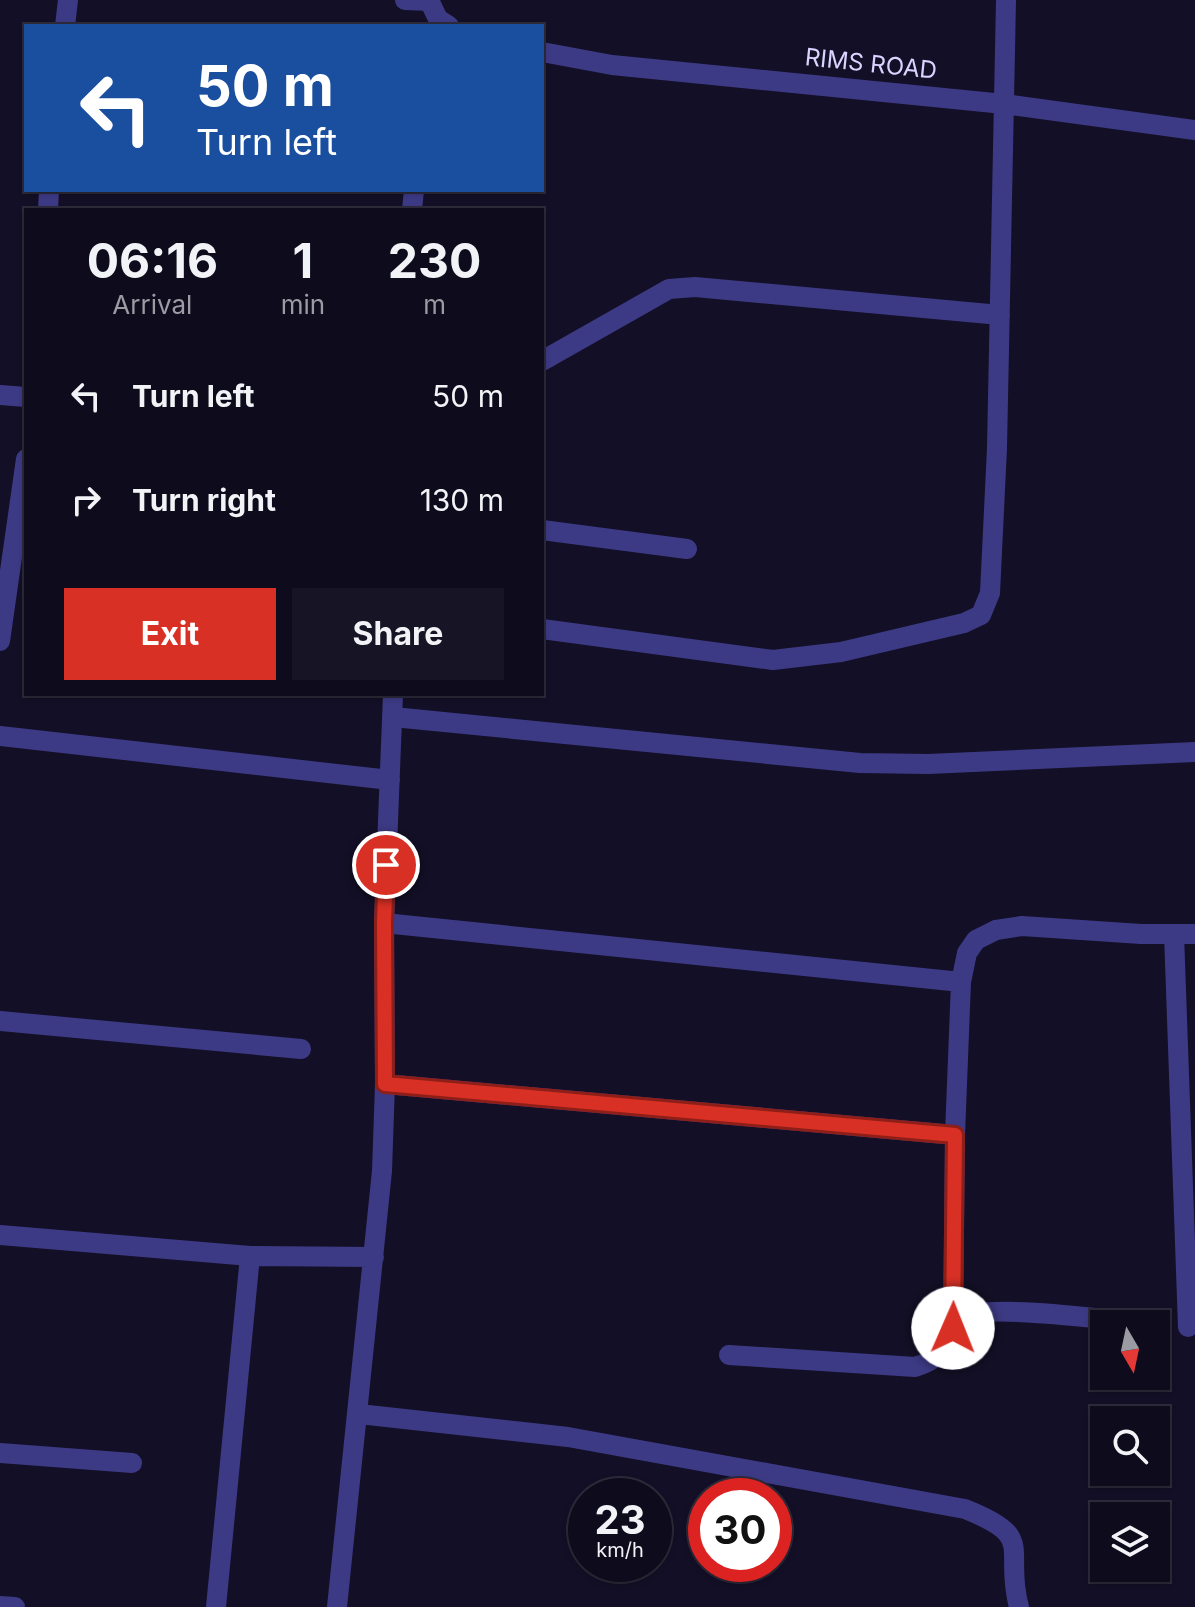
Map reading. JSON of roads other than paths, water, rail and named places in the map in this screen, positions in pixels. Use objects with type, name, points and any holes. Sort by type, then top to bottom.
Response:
[{"type":"street","points":[[65,24],[68,0]]},
{"type":"street","points":[[405,0],[437,14]]},
{"type":"street","points":[[544,629],[773,660],[841,652],[964,623],[981,615],[990,593],[1000,315],[1006,0]]},
{"type":"street","name":"RIMS ROAD","points":[[544,52],[612,65],[1004,104],[1195,130]]},
{"type":"street","points":[[544,360],[669,289],[695,287],[1000,315]]},
{"type":"street","points":[[0,395],[24,397]]},
{"type":"street","points":[[0,641],[2,609],[24,472]]},
{"type":"street","points":[[544,530],[687,549]]},
{"type":"street","points":[[337,1607],[382,1171],[384,923],[393,696]]},
{"type":"street","points":[[393,717],[860,763],[928,764],[1195,752]]},
{"type":"street","points":[[0,736],[390,780]]},
{"type":"street","points":[[384,923],[961,982]]},
{"type":"street","points":[[729,1355],[915,1367],[933,1361],[946,1348],[953,1328],[955,1135],[961,982],[967,953],[976,940],[996,930],[1022,926],[1185,934],[1191,1327],[1170,1325]]},
{"type":"street","points":[[0,1021],[301,1049]]},
{"type":"street","points":[[385,1084],[955,1135]]},
{"type":"street","points":[[0,1235],[250,1256],[374,1257]]},
{"type":"street","points":[[216,1607],[250,1256]]},
{"type":"street","points":[[953,1328],[967,1315],[1000,1311],[1090,1319]]},
{"type":"street","points":[[359,1414],[568,1437],[965,1509],[1008,1530],[1014,1544],[1014,1585],[1019,1607]]},
{"type":"street","points":[[0,1453],[132,1463]]},
{"type":"street","points":[[0,1606],[15,1607]]}]
